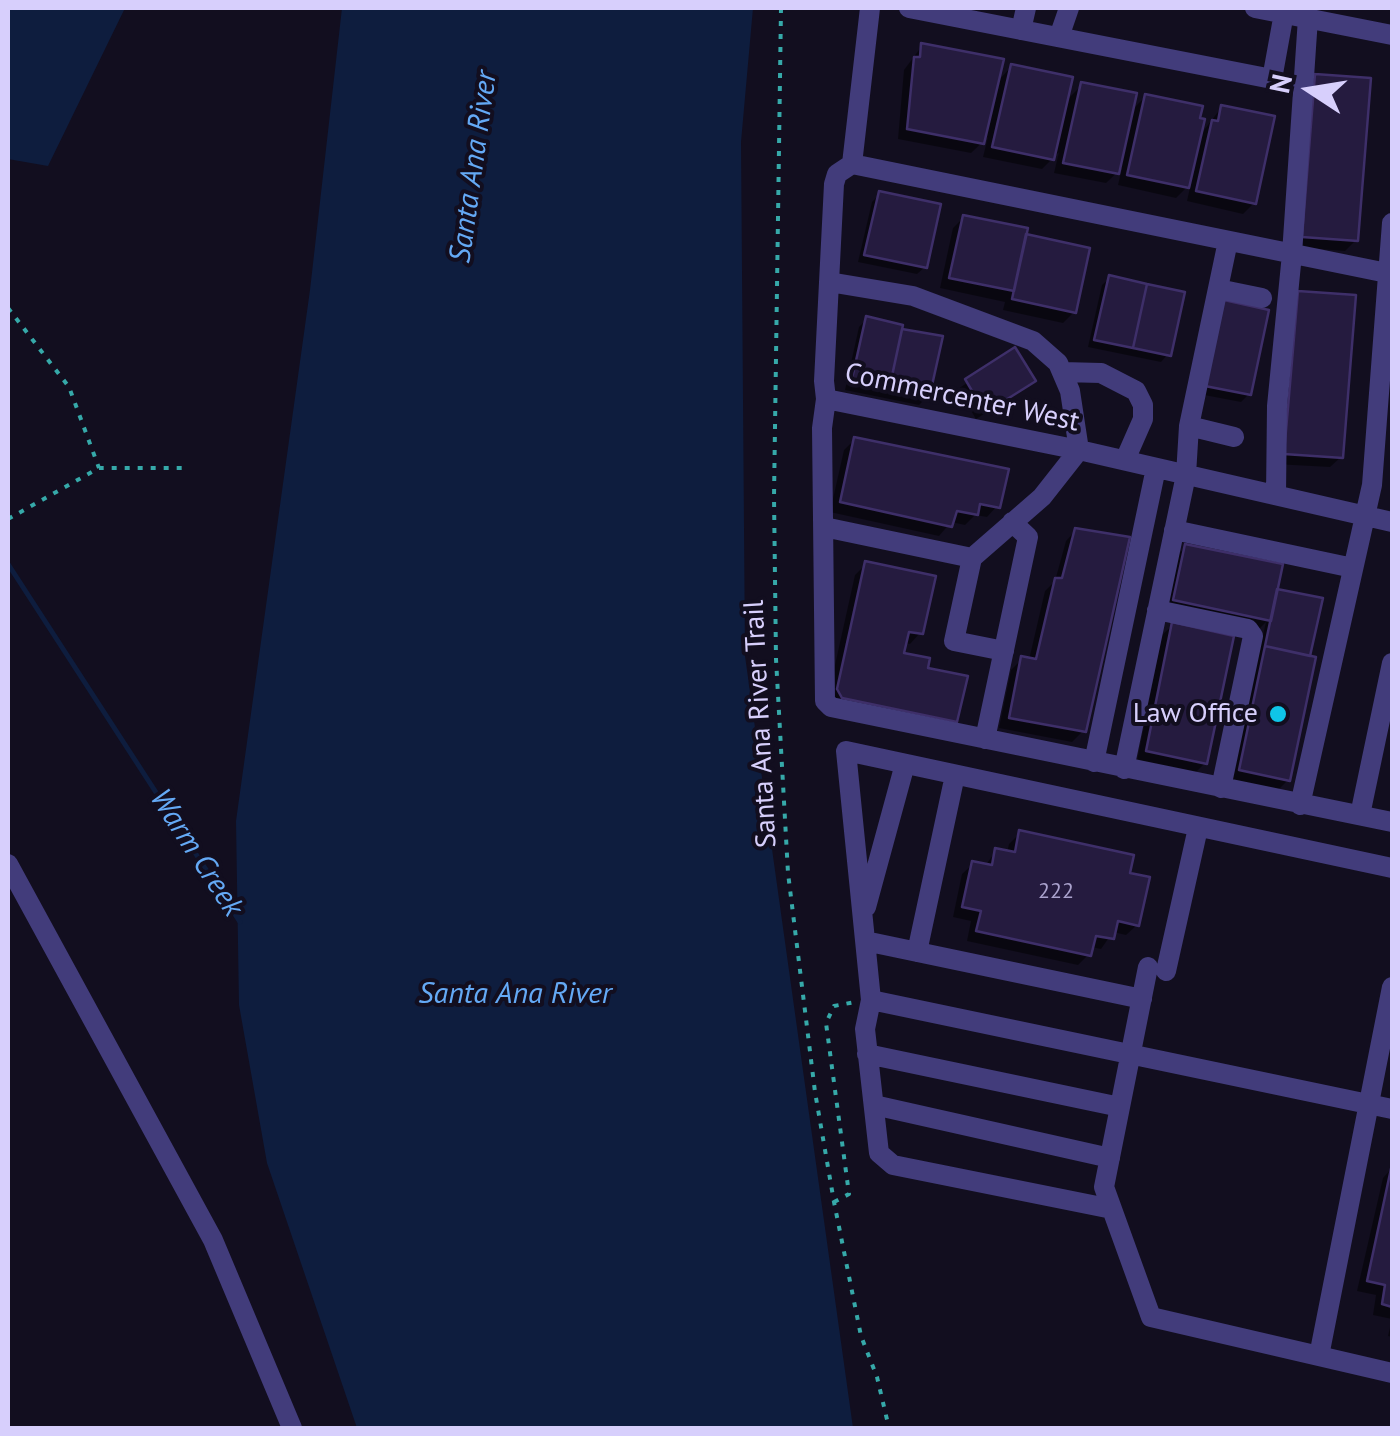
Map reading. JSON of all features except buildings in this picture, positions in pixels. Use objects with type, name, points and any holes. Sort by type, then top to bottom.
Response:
[{"type":"street","name":"Commercenter West","points":[[870,8],[852,164],[837,174],[834,184],[826,399],[1079,450],[1392,522]]},
{"type":"street","points":[[910,8],[1272,79],[1284,13]]},
{"type":"street","points":[[1021,30],[1026,8]]},
{"type":"street","points":[[1059,37],[1069,8]]},
{"type":"street","points":[[1256,8],[1392,35]]},
{"type":"street","points":[[1276,495],[1277,406],[1308,18]]},
{"type":"street","points":[[852,164],[1391,274]]},
{"type":"street","points":[[1300,805],[1372,485],[1392,223]]},
{"type":"street","points":[[1124,769],[1186,474],[1189,426],[1228,240]]},
{"type":"street","points":[[829,282],[913,296],[1033,341],[1058,363],[1070,391],[1079,450],[1042,497],[972,558],[954,640],[1004,651]]},
{"type":"street","points":[[1218,289],[1262,298]]},
{"type":"street","points":[[1062,372],[1101,373],[1136,391],[1143,419],[1124,460]]},
{"type":"street","points":[[826,399],[822,428],[825,702],[831,707],[1392,822]]},
{"type":"street","points":[[1189,426],[1234,436]]},
{"type":"street","points":[[1094,762],[1156,468]]},
{"type":"street","points":[[985,740],[1028,538],[1012,522]]},
{"type":"street","points":[[824,527],[972,558]]},
{"type":"street","points":[[1174,530],[1353,568]]},
{"type":"street","points":[[1158,610],[1248,628],[1253,636],[1221,788]]},
{"type":"street","points":[[1360,815],[1392,663]]},
{"type":"street","points":[[1112,1209],[893,1165],[879,1154],[865,1029],[870,1000],[846,751],[1392,868]]},
{"type":"street","points":[[862,918],[905,764]]},
{"type":"street","points":[[918,952],[955,775]]},
{"type":"street","points":[[1198,828],[1157,969],[1142,999],[1104,1186],[1112,1209],[1151,1317],[1392,1373]]},
{"type":"street","points":[[8,864],[213,1240],[292,1428]]},
{"type":"street","points":[[865,941],[1142,999]]},
{"type":"street","points":[[1319,1356],[1392,987]]},
{"type":"street","points":[[870,1000],[1392,1109]]},
{"type":"street","points":[[868,1054],[1120,1108]]},
{"type":"street","points":[[874,1106],[1110,1158]]},
{"type":"path","name":"Santa Ana River Trail","points":[[781,8],[774,497],[780,744],[788,873],[804,1012],[834,1202],[860,1336],[877,1377],[889,1428]]},
{"type":"path","points":[[8,308],[70,386],[99,468]]},
{"type":"path","points":[[8,520],[99,468],[187,468]]},
{"type":"path","points":[[834,1202],[849,1194],[826,1018],[834,1006],[870,1000]]},
{"type":"water","points":[[8,8],[125,8],[48,166],[8,159]]},
{"type":"water","name":"Santa Ana River","points":[[342,8],[753,8],[741,142],[745,656],[853,1428],[357,1428],[267,1163],[239,1005],[236,821],[310,290]]},
{"type":"waterway","name":"Warm Creek","points":[[8,564],[240,922]]},
{"type":"place","name":"Law Office","points":[[1278,714]]}]
